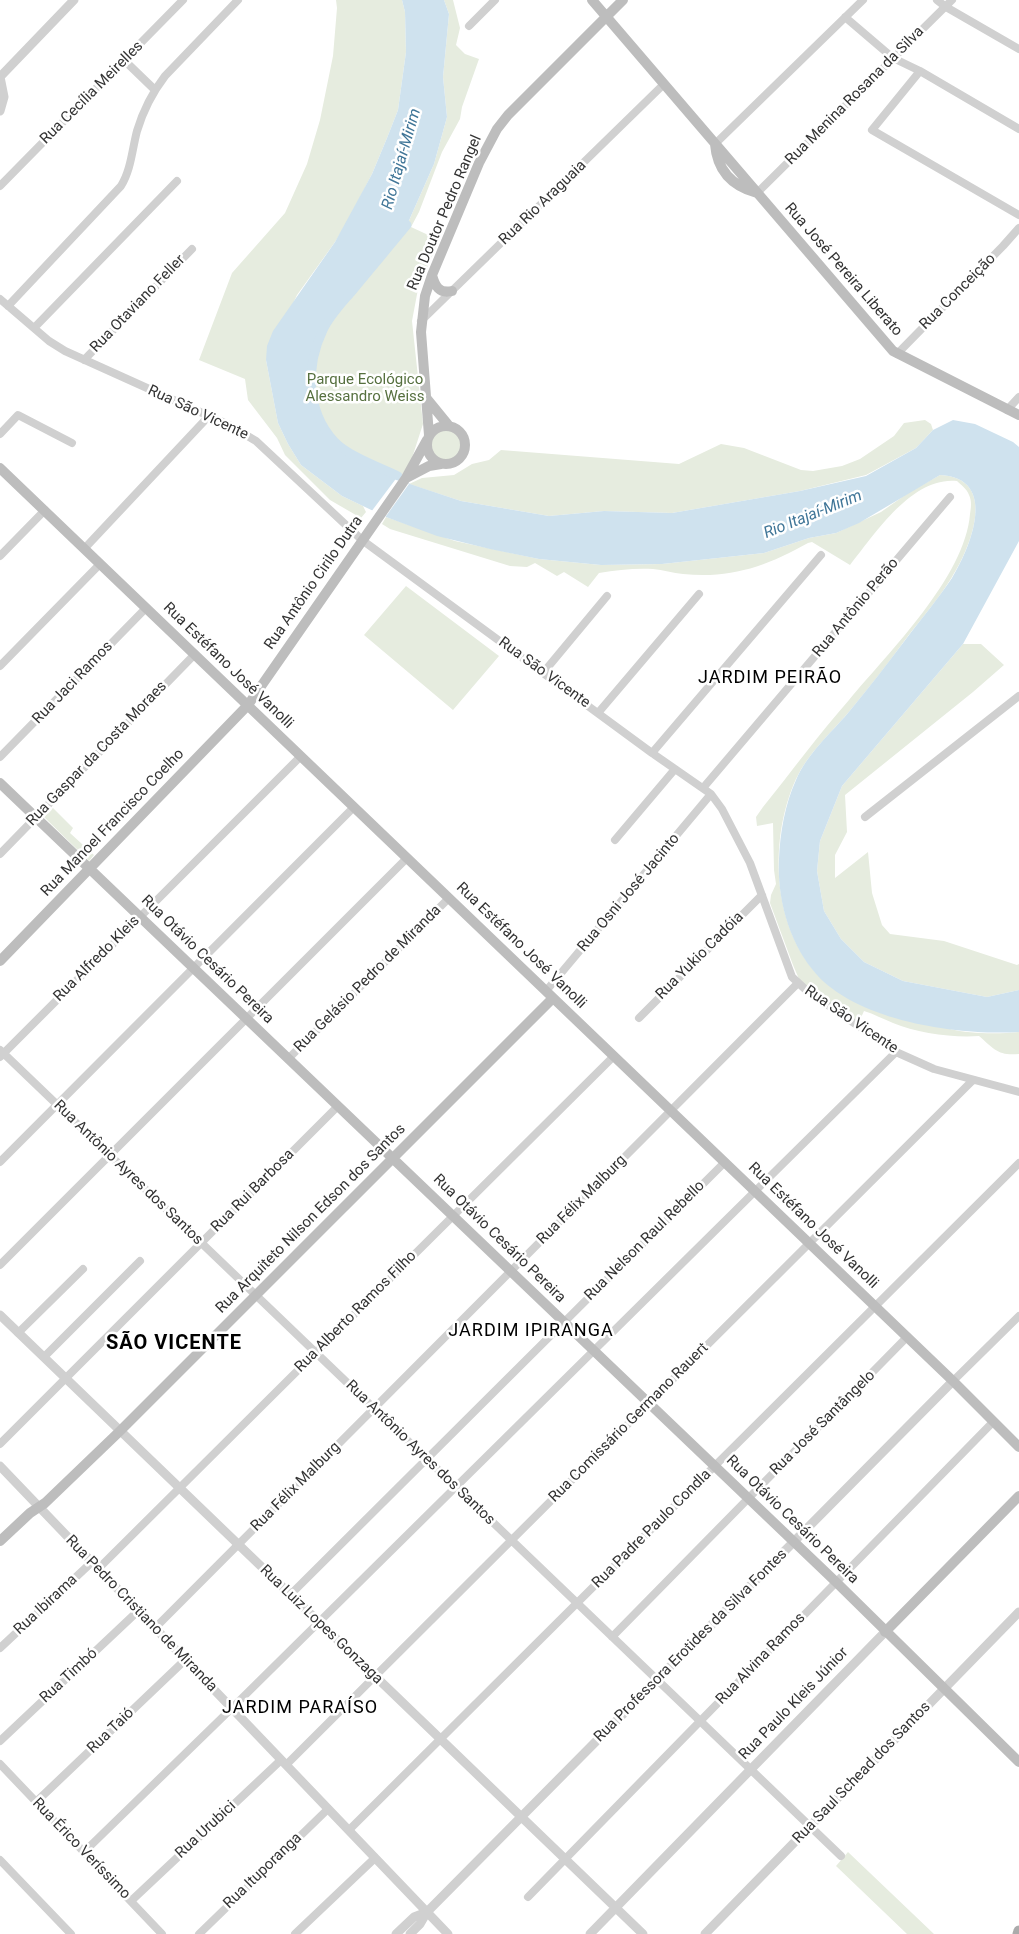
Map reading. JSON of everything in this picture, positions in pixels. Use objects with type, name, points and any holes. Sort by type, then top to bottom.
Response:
[{"type":"main road","name":"Rua José Pereira Liberato","points":[[592,0],[897,354],[1019,416]]},
{"type":"main road","name":"Rua Doutor Pedro Rangel","points":[[428,438],[421,321],[424,296],[479,163],[497,129],[518,103],[623,0]]},
{"type":"main road","name":"Rua José Pereira Liberato","points":[[716,144],[718,162],[728,177],[740,187],[757,193]]},
{"type":"main road","points":[[734,166],[728,177],[745,178]]},
{"type":"main road","points":[[432,275],[435,286],[438,289],[446,293],[452,291]]},
{"type":"main road","points":[[427,399],[449,426],[460,431],[463,435],[465,447],[460,459],[448,464],[441,464],[436,462],[428,452],[428,438],[438,427],[449,426]]},
{"type":"main road","name":"Rua Antônio Cirilo Dutra","points":[[248,705],[405,479],[428,438]]},
{"type":"main road","name":"Rua Antônio Cirilo Dutra","points":[[405,479],[429,466],[441,464]]},
{"type":"main road","name":"Rua Estéfano José Vanolli","points":[[0,468],[875,1306],[1019,1447]]},
{"type":"main road","name":"Rua Manoel Francisco Coelho","points":[[0,961],[248,705]]},
{"type":"main road","name":"Rua Otávio Cesário Pereira","points":[[0,783],[836,1582],[1019,1762]]},
{"type":"main road","name":"Rua Arquiteto Nilson Edson dos Santos","points":[[0,1541],[45,1504],[120,1431],[554,998]]},
{"type":"main road","name":"Rua Paulo Kleis Júnior","points":[[885,1632],[1019,1496]]},
{"type":"street","points":[[0,110],[4,98],[0,77],[74,0]]},
{"type":"street","name":"Rua Cecília Meirelles","points":[[0,186],[184,0]]},
{"type":"street","points":[[8,306],[120,186],[126,177],[142,117],[155,90],[165,76],[238,0]]},
{"type":"street","points":[[469,26],[495,0]]},
{"type":"street","points":[[716,144],[863,0]]},
{"type":"street","points":[[937,0],[1019,49]]},
{"type":"street","name":"Rua Menina Rosana da Silva","points":[[757,193],[952,0]]},
{"type":"street","points":[[845,17],[893,58],[920,71],[1019,128]]},
{"type":"street","points":[[125,61],[155,90]]},
{"type":"street","points":[[920,71],[872,130],[1019,215]]},
{"type":"street","name":"Rua Rio Araguaia","points":[[421,321],[664,84]]},
{"type":"street","points":[[34,328],[176,181]]},
{"type":"street","name":"Rua Conceição","points":[[897,354],[1019,228]]},
{"type":"street","name":"Rua Otaviano Feller","points":[[84,360],[192,249]]},
{"type":"street","name":"Rua São Vicente","points":[[0,299],[65,351],[242,432],[256,441],[362,540],[652,754],[712,794],[741,846],[797,984],[896,1052],[972,1081],[1019,1092]]},
{"type":"street","points":[[1007,410],[1019,398]]},
{"type":"street","points":[[0,434],[18,415],[72,443]]},
{"type":"street","points":[[84,549],[208,417]]},
{"type":"street","name":"Rua Antônio Perão","points":[[703,788],[950,497]]},
{"type":"street","points":[[0,556],[44,510]]},
{"type":"street","points":[[652,754],[821,555]]},
{"type":"street","points":[[0,666],[100,564]]},
{"type":"street","points":[[598,713],[699,594]]},
{"type":"street","points":[[543,673],[607,596]]},
{"type":"street","name":"Rua Jaci Ramos","points":[[0,757],[146,608]]},
{"type":"street","name":"Rua Gaspar da Costa Moraes","points":[[0,854],[195,654]]},
{"type":"street","points":[[865,818],[1019,696]]},
{"type":"street","name":"Rua Alfredo Kleis","points":[[1,1053],[301,756]]},
{"type":"street","points":[[615,840],[675,769]]},
{"type":"street","name":"Rua Osni José Jacinto","points":[[546,991],[712,794]]},
{"type":"street","points":[[0,1162],[354,807]]},
{"type":"street","points":[[0,1265],[407,858]]},
{"type":"street","name":"Rua Yukio Cadóia","points":[[639,1018],[762,895]]},
{"type":"street","name":"Rua Gelásio Pedro de Miranda","points":[[288,1059],[449,898]]},
{"type":"street","name":"Rua Félix Malburg","points":[[155,1628],[797,984]]},
{"type":"street","points":[[84,1852],[896,1052]]},
{"type":"street","name":"Rua Antônio Ayres dos Santos","points":[[1,1053],[110,1155],[841,1856]]},
{"type":"street","name":"Rua Alberto Ramos Filho","points":[[95,1565],[179,1488],[614,1056]]},
{"type":"street","name":"Rua Comissário Germano Rauert","points":[[283,1762],[375,1676],[972,1081]]},
{"type":"street","name":"Rua Rui Barbosa","points":[[0,1444],[337,1107]]},
{"type":"street","name":"Rua Nelson Raul Rebello","points":[[290,1595],[724,1162]]},
{"type":"street","name":"Rua Padre Paulo Condla","points":[[349,1830],[1019,1163]]},
{"type":"street","points":[[44,1358],[140,1261]]},
{"type":"street","points":[[18,1333],[83,1269]]},
{"type":"street","name":"Rua Luiz Lopes Gonzaga","points":[[0,1316],[643,1934]]},
{"type":"street","name":"Rua Professora Erotides da Silva Fontes","points":[[410,1934],[420,1924],[427,1912],[1019,1316]]},
{"type":"street","name":"Rua José Santângelo","points":[[612,1637],[907,1337]]},
{"type":"street","name":"Rua Alvina Ramos","points":[[528,1897],[994,1422]]},
{"type":"street","name":"Rua Pedro Cristiano de Miranda","points":[[0,1466],[448,1934]]},
{"type":"street","name":"Rua Ibirama","points":[[0,1648],[95,1565]]},
{"type":"street","name":"Rua Timbó","points":[[0,1741],[138,1611]]},
{"type":"street","name":"Rua Saul Schead dos Santos","points":[[705,1934],[1019,1612]]},
{"type":"street","name":"Rua Paulo Kleis Júnior","points":[[590,1934],[885,1632]]},
{"type":"street","name":"Rua Taió","points":[[36,1802],[185,1660]]},
{"type":"street","name":"Rua Urubici","points":[[131,1901],[283,1762]]},
{"type":"street","name":"Rua Érico Veríssimo","points":[[0,1764],[162,1934]]},
{"type":"street","name":"Rua Ituporanga","points":[[199,1934],[328,1809]]},
{"type":"street","points":[[295,1934],[375,1858]]},
{"type":"street","points":[[0,1860],[71,1934]]},
{"type":"street","name":"Rua Professora Erotides da Silva Fontes","points":[[396,1934],[414,1917],[427,1912]]},
{"type":"green space","points":[[336,0],[402,0],[405,12],[406,52],[398,110],[372,174],[345,226],[297,295],[266,360],[278,423],[288,444],[301,465],[342,496],[363,506],[366,512],[361,518],[330,500],[285,455],[277,438],[248,400],[245,379],[199,360],[232,273],[285,213],[307,164],[320,120],[333,56]]},
{"type":"green space","name":"Parque Ecológico Alessandro Weiss","points":[[444,0],[453,0],[460,28],[456,45],[465,54],[479,59],[462,107],[460,119],[442,152],[419,212],[411,227],[439,240],[418,289],[412,321],[423,424],[411,461],[400,478],[361,459],[335,441],[320,419],[312,397],[311,363],[323,329],[407,225],[434,164],[447,117],[443,77],[449,14]]},
{"type":"green space","points":[[925,420],[931,424],[933,430],[916,448],[866,475],[800,491],[672,513],[604,511],[549,516],[461,501],[409,484],[422,478],[454,475],[472,464],[489,460],[501,450],[679,464],[721,444],[744,448],[801,470],[813,471],[842,466],[860,459],[894,436],[904,423]]},
{"type":"green space","points":[[446,429],[457,434],[462,445],[457,456],[446,461],[435,456],[430,445],[435,434]]},
{"type":"green space","points":[[940,475],[958,479],[969,488],[975,501],[972,532],[966,549],[952,577],[936,600],[871,685],[813,752],[796,779],[787,804],[781,832],[780,888],[786,916],[796,942],[810,965],[837,991],[865,1003],[944,1028],[975,1033],[1019,1032],[1019,1054],[1001,1053],[979,1036],[958,1036],[924,1032],[903,1027],[864,1011],[858,1024],[811,991],[799,979],[770,903],[776,884],[773,823],[757,826],[756,817],[827,726],[923,613],[955,563],[965,538],[971,502],[968,493],[957,481],[940,482],[910,497],[883,524],[850,565],[812,542],[778,558],[748,569],[700,575],[679,574],[653,569],[619,570],[599,573],[588,587],[564,572],[557,576],[535,563],[527,567],[510,566],[390,529],[382,524],[386,517],[455,541],[539,559],[601,565],[662,564],[764,553],[809,538],[836,533],[881,512],[908,493]]},
{"type":"green space","points":[[406,586],[499,656],[453,710],[364,635]]},
{"type":"green space","points":[[963,644],[981,644],[1004,665],[845,795],[847,832],[835,855],[835,878],[868,852],[872,893],[882,925],[890,934],[944,941],[1017,965],[1019,964],[1019,990],[987,997],[903,981],[864,962],[841,939],[824,911],[817,871],[820,841],[842,786]]},
{"type":"green space","points":[[53,808],[73,828],[70,833],[94,855],[89,861],[44,817]]},
{"type":"green space","points":[[848,1852],[934,1934],[907,1934],[836,1866]]},
{"type":"water","name":"Rio Itajaí-Mirim","points":[[402,0],[444,0],[449,14],[443,77],[447,117],[434,164],[407,225],[323,329],[311,363],[312,397],[320,419],[335,441],[361,459],[398,476],[410,484],[461,501],[549,516],[604,511],[672,513],[800,491],[866,476],[916,448],[933,430],[953,420],[975,424],[1013,442],[1019,447],[1019,541],[963,644],[842,786],[820,841],[817,871],[824,911],[841,939],[864,962],[903,981],[987,997],[1019,990],[1019,1032],[994,1033],[937,1028],[879,1013],[853,1001],[830,987],[812,969],[804,957],[790,931],[780,888],[779,859],[782,829],[786,809],[796,780],[806,762],[819,745],[863,695],[952,578],[966,549],[972,533],[975,501],[969,488],[958,479],[940,475],[859,523],[836,533],[809,538],[764,553],[662,564],[601,565],[539,559],[490,549],[437,536],[386,517],[342,496],[301,465],[288,444],[278,423],[266,360],[267,346],[273,331],[335,242],[372,174],[398,110],[406,52],[405,12]]},
{"type":"pier","points":[[398,476],[409,484],[384,519],[371,512]]},
{"type":"waterway","points":[[398,476],[347,452],[334,441],[318,416],[312,387],[312,372],[317,344],[329,319],[407,225]]},
{"type":"district","name":"JARDIM PEIRÃO","points":[[770,678]]},
{"type":"district","name":"JARDIM IPIRANGA","points":[[531,1331]]},
{"type":"district","name":"SÃO VICENTE","points":[[174,1344]]},
{"type":"district","name":"JARDIM PARAÍSO","points":[[300,1708]]}]
